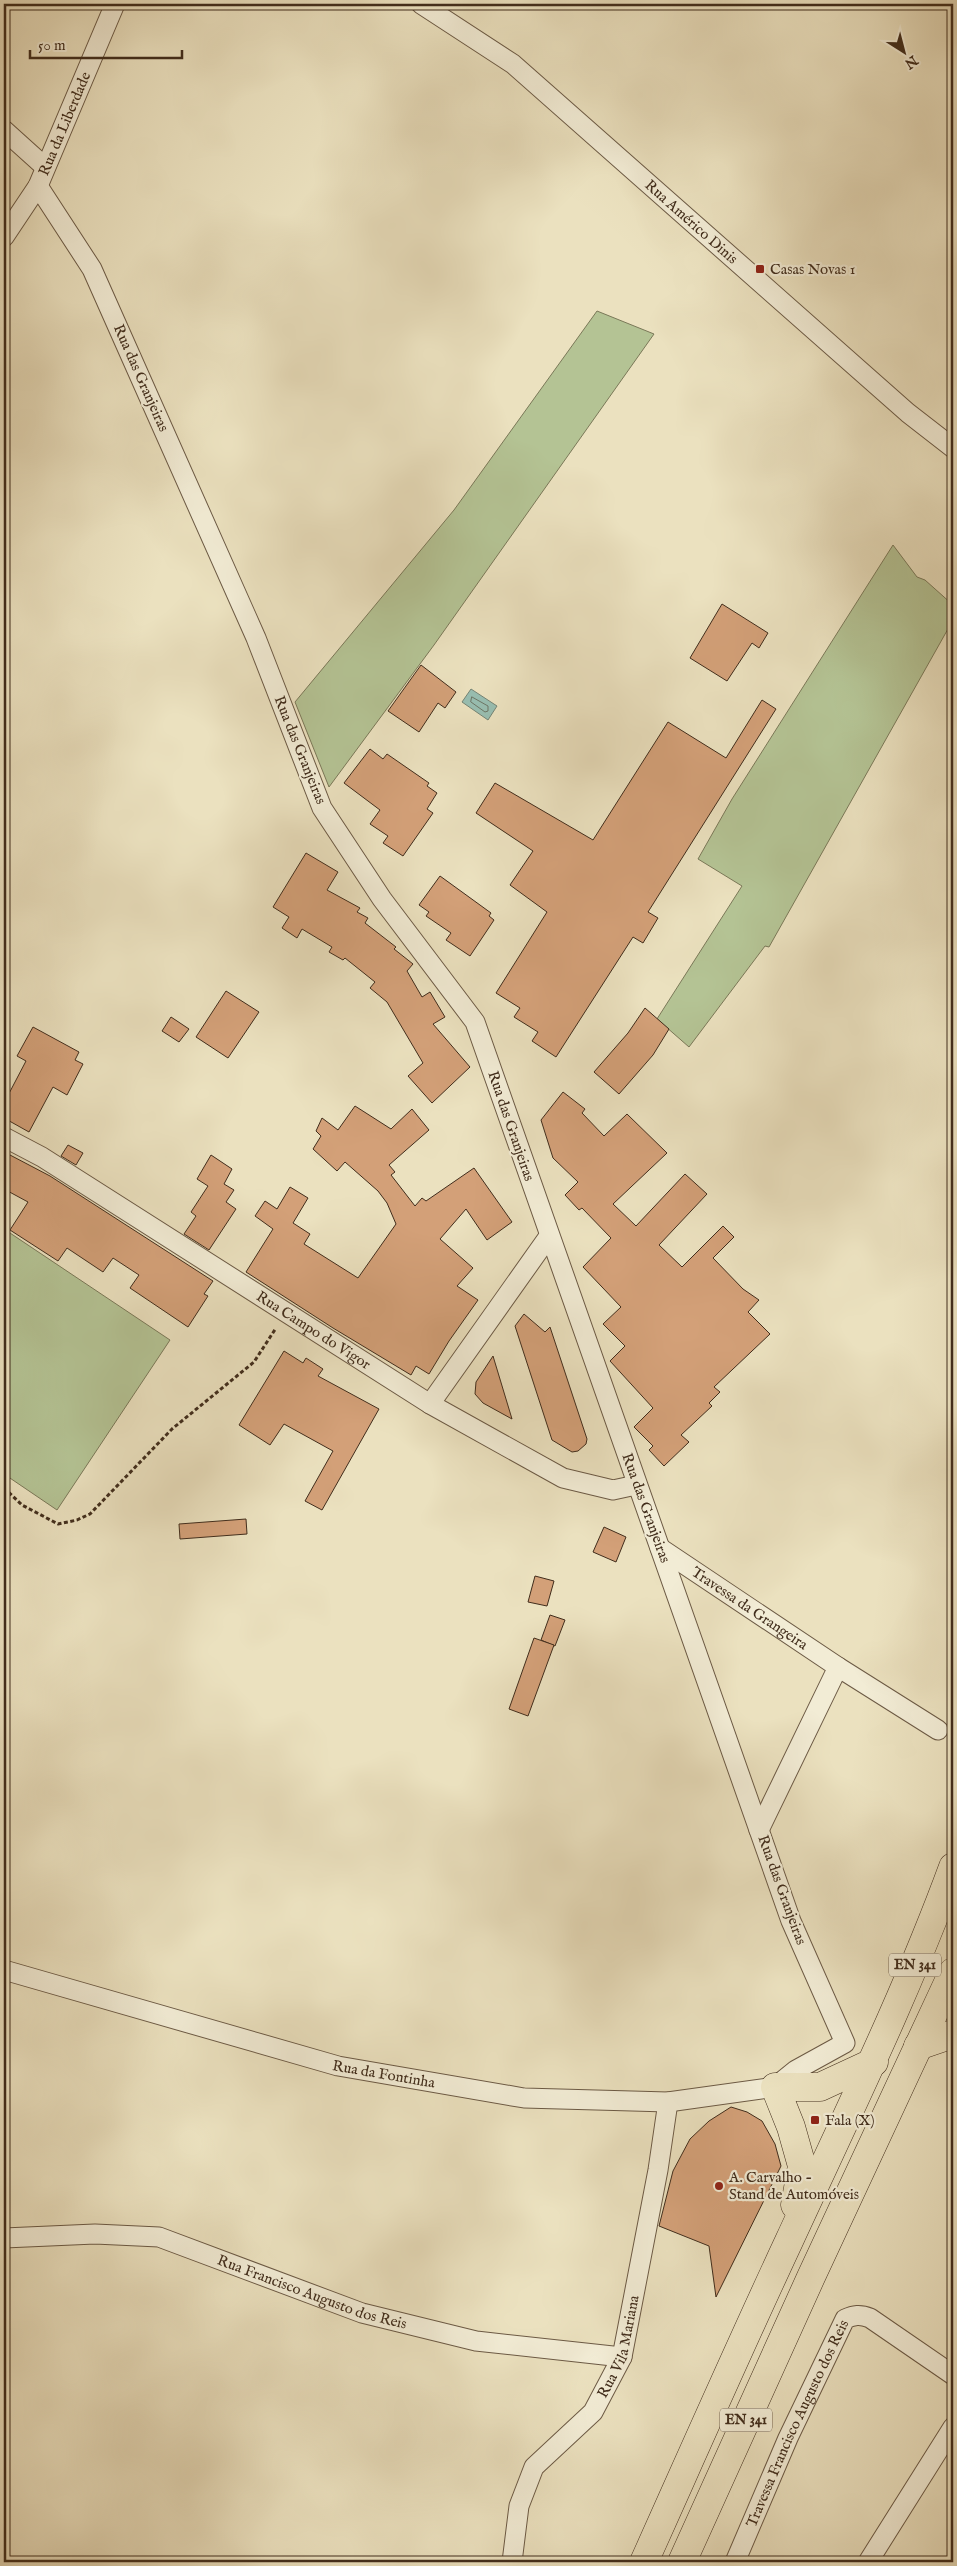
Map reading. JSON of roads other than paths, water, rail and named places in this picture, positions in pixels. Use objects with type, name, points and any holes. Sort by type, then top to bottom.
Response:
[{"type":"highway","name":"EN 341","points":[[644,2562],[788,2243],[874,2062],[930,1930],[953,1867]]},
{"type":"highway","name":"EN 341","points":[[682,2562],[953,1972]]},
{"type":"highway","points":[[918,2046],[953,2034]]},
{"type":"highway","points":[[788,2243],[802,2166],[792,2127],[775,2087],[820,2087],[874,2062]]},
{"type":"street","name":"Rua da Liberdade","points":[[4,237],[38,186],[115,4]]},
{"type":"street","name":"Rua Américo Dinis","points":[[421,4],[513,64],[908,413],[953,448]]},
{"type":"street","points":[[4,130],[45,167]]},
{"type":"street","name":"Rua das Granjeiras","points":[[38,186],[92,269],[256,638],[322,808],[382,899],[475,1022],[791,1921],[845,2043],[796,2070],[775,2087]]},
{"type":"street","name":"Rua Campo do Vigor","points":[[4,1137],[42,1157],[430,1404],[563,1478],[613,1490],[636,1484]]},
{"type":"street","points":[[430,1404],[549,1236]]},
{"type":"street","name":"Travessa da Grangeira","points":[[660,1548],[838,1667],[938,1730]]},
{"type":"street","points":[[759,1830],[838,1667]]},
{"type":"street","name":"Rua da Fontinha","points":[[4,1970],[338,2066],[524,2098],[668,2102],[775,2087]]},
{"type":"street","name":"Rua Vila Mariana","points":[[512,2562],[519,2506],[534,2466],[593,2412],[622,2357],[658,2170],[668,2102]]},
{"type":"street","name":"Rua Francisco Augusto dos Reis","points":[[4,2238],[95,2234],[159,2237],[362,2313],[476,2342],[622,2357]]},
{"type":"street","name":"Travessa Francisco Augusto dos Reis","points":[[736,2562],[788,2438],[845,2319],[853,2315],[863,2315],[870,2318],[953,2375]]},
{"type":"street","points":[[868,2562],[953,2427]]},
{"type":"water","points":[[471,689],[497,706],[488,720],[462,702]]},
{"type":"place","name":"Casas Novas 1","points":[[760,269]]},
{"type":"place","name":"Fala (X)","points":[[815,2120]]},
{"type":"place","name":"A. Carvalho - Stand de Automóveis","points":[[719,2186]]}]
